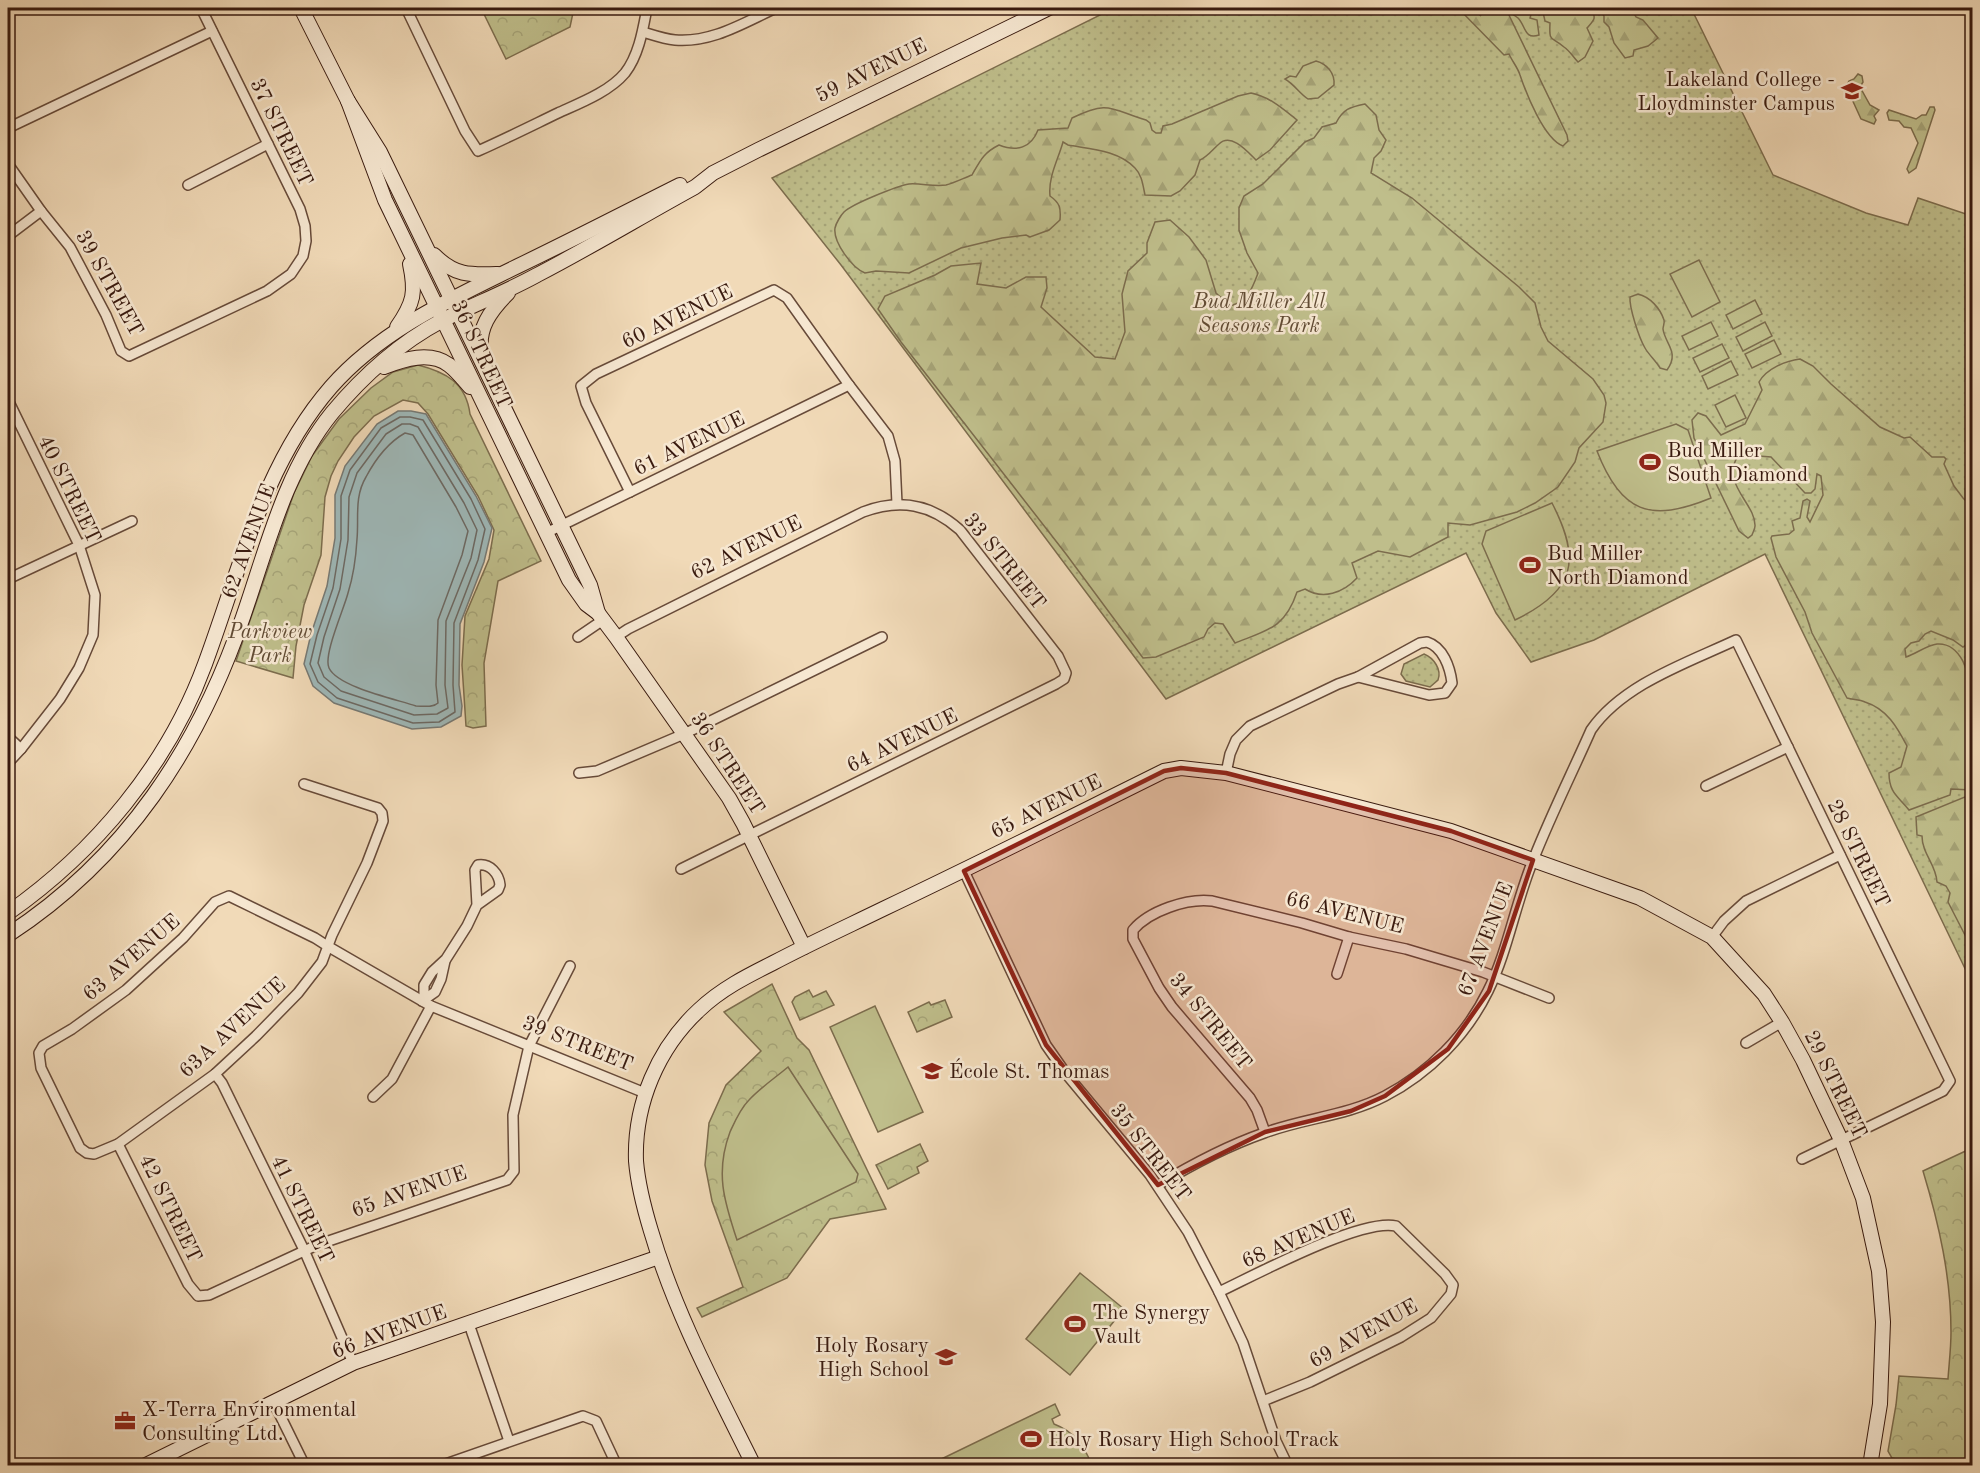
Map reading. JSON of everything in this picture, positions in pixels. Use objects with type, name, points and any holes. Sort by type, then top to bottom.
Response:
[{"type":"street","name":"37 STREET","points":[[137,353],[267,291],[291,274],[303,256],[306,241],[305,226],[300,210],[201,8]]},
{"type":"street","name":"36 STREET","points":[[301,8],[348,101],[380,152],[590,585],[601,617]]},
{"type":"street","points":[[406,8],[465,131],[478,151],[609,87],[624,73],[633,59],[643,32],[647,8]]},
{"type":"street","points":[[643,32],[673,40],[695,40],[716,36],[776,8]]},
{"type":"street","name":"59 AVENUE","points":[[443,320],[513,287],[695,186],[713,173],[1049,8]]},
{"type":"street","points":[[8,128],[212,31]]},
{"type":"street","name":"36 STREET","points":[[348,101],[385,200],[569,580],[586,604],[601,617],[616,637],[729,798],[804,947]]},
{"type":"street","points":[[188,185],[268,144]]},
{"type":"street","name":"39 STREET","points":[[8,164],[70,247],[106,315],[121,351],[129,356],[137,353]]},
{"type":"street","name":"59 AVENUE","points":[[437,307],[691,179],[713,173]]},
{"type":"street","points":[[8,236],[41,211]]},
{"type":"street","points":[[393,332],[407,313],[414,298],[414,280],[406,241]]},
{"type":"street","points":[[426,247],[445,266],[454,270],[472,274],[502,274]]},
{"type":"street","points":[[488,377],[480,344],[481,332],[496,305],[513,287]]},
{"type":"street","name":"60 AVENUE","points":[[630,492],[586,403],[580,386],[596,374],[774,290],[787,298],[849,385]]},
{"type":"street","name":"62 AVENUE","points":[[8,913],[56,876],[95,838],[128,800],[156,761],[184,711],[204,667],[246,546],[278,466],[312,410],[332,385],[360,358],[393,332],[437,307]]},
{"type":"street","name":"62 AVENUE","points":[[8,935],[46,908],[93,867],[135,821],[173,768],[215,688],[242,621],[279,511],[302,458],[332,413],[372,373],[398,349],[443,320]]},
{"type":"street","points":[[372,373],[404,359],[432,358],[448,364],[469,386],[487,412]]},
{"type":"street","points":[[849,385],[883,428],[891,443],[895,461],[897,504]]},
{"type":"street","name":"61 AVENUE","points":[[546,533],[849,385]]},
{"type":"street","name":"40 STREET","points":[[8,400],[11,415],[79,545],[95,595],[93,635],[79,668],[60,699],[21,749]]},
{"type":"street","name":"62 AVENUE","points":[[616,637],[863,512],[879,506],[897,504]]},
{"type":"street","name":"33 STREET","points":[[897,504],[914,506],[935,513],[949,520],[960,530],[1058,656],[1066,673]]},
{"type":"street","points":[[8,579],[132,521]]},
{"type":"street","points":[[578,637],[601,617]]},
{"type":"street","points":[[579,774],[597,771],[684,734],[882,637]]},
{"type":"street","name":"28 STREET","points":[[1736,640],[1950,1081],[1943,1091],[1841,1140]]},
{"type":"street","name":"67 AVENUE","points":[[1158,1185],[1265,1132],[1351,1111],[1385,1096],[1414,1079],[1448,1049],[1472,1020],[1489,991],[1533,860],[1591,730],[1598,720],[1612,705],[1636,688],[1736,640]]},
{"type":"street","points":[[1226,773],[1236,740],[1250,726],[1338,684],[1359,677],[1420,643],[1434,644],[1440,651],[1450,669],[1452,683],[1445,693],[1429,695],[1359,677]]},
{"type":"street","name":"64 AVENUE","points":[[681,869],[1046,690],[1064,679],[1066,673]]},
{"type":"street","points":[[8,737],[21,749],[8,763]]},
{"type":"street","points":[[1706,786],[1788,747]]},
{"type":"street","name":"65 AVENUE","points":[[645,1093],[661,1058],[677,1034],[698,1010],[732,984],[1164,771],[1181,768],[1226,773],[1451,831],[1533,860]]},
{"type":"street","name":"63A AVENUE","points":[[118,1144],[215,1074],[298,993],[322,962],[332,935],[367,863],[383,821],[382,813],[378,808],[304,784]]},
{"type":"street","points":[[1712,937],[1724,921],[1746,901],[1840,855]]},
{"type":"street","name":"29 STREET","points":[[1533,860],[1640,898],[1712,937],[1764,993],[1803,1060],[1841,1140],[1863,1198],[1883,1298],[1882,1381],[1870,1466]]},
{"type":"street","name":"35 STREET","points":[[964,871],[1046,1045],[1067,1076],[1158,1185],[1188,1232],[1243,1342],[1276,1441],[1288,1466]]},
{"type":"street","name":"63 AVENUE","points":[[43,1046],[79,1024],[126,990],[183,938],[215,902],[229,896],[239,899]]},
{"type":"street","name":"39 STREET","points":[[239,899],[426,1002],[645,1093],[637,1128],[636,1160],[640,1192],[659,1257],[679,1311],[754,1466]]},
{"type":"street","name":"66 AVENUE","points":[[1133,930],[1139,923],[1180,904],[1198,899],[1212,901],[1302,923],[1349,938],[1406,949],[1495,976],[1549,998]]},
{"type":"street","points":[[373,1097],[392,1079],[426,1002],[424,985],[432,972],[446,959],[477,905]]},
{"type":"street","name":"34 STREET","points":[[1133,930],[1133,939],[1159,988],[1172,1007],[1250,1098],[1265,1132]]},
{"type":"street","points":[[1337,974],[1349,938]]},
{"type":"street","name":"65 AVENUE","points":[[198,1296],[209,1295],[304,1250],[507,1180],[514,1171],[513,1115],[529,1046],[570,966]]},
{"type":"street","points":[[1746,1043],[1782,1023]]},
{"type":"street","name":"42 STREET","points":[[43,1046],[39,1053],[41,1068],[81,1148],[87,1153],[94,1154],[118,1144],[188,1284],[198,1296]]},
{"type":"street","name":"41 STREET","points":[[215,1074],[222,1083],[304,1250],[353,1363]]},
{"type":"street","points":[[1802,1159],[1841,1140]]},
{"type":"street","name":"68 AVENUE","points":[[1219,1292],[1318,1245],[1386,1224],[1396,1226],[1444,1274]]},
{"type":"street","name":"66 AVENUE","points":[[144,1466],[353,1363],[659,1257]]},
{"type":"street","name":"69 AVENUE","points":[[1263,1401],[1311,1382],[1381,1348],[1431,1318],[1451,1294],[1453,1285],[1444,1274]]},
{"type":"street","points":[[469,1324],[509,1441]]},
{"type":"street","points":[[274,1402],[305,1466]]},
{"type":"street","points":[[440,1466],[583,1416],[596,1421],[617,1466]]},
{"type":"highlighted area","points":[[1181,768],[1226,773],[1451,831],[1533,860],[1489,991],[1448,1049],[1385,1096],[1351,1111],[1265,1132],[1158,1185],[1046,1045],[964,871],[1164,771]]},
{"type":"green space","points":[[481,8],[574,8],[570,27],[506,59]]},
{"type":"green space","name":"Bud Miller All Seasons Park","points":[[1114,8],[1691,8],[1773,175],[1866,213],[1908,225],[1918,198],[1972,216],[1972,983],[1765,554],[1594,640],[1531,662],[1496,613],[1466,553],[1166,699],[841,265],[772,178]]},
{"type":"green space","points":[[1458,8],[1471,8],[1481,16],[1476,8],[1531,8],[1530,18],[1537,20],[1539,35],[1534,36],[1528,34],[1521,21],[1506,9],[1567,135],[1568,141],[1563,146],[1556,142],[1543,125],[1509,54],[1504,55]]},
{"type":"green space","points":[[1542,8],[1591,8],[1594,19],[1587,28],[1593,41],[1585,57],[1578,62],[1552,38],[1550,23],[1545,21]]},
{"type":"green space","points":[[1599,8],[1631,8],[1636,17],[1643,20],[1658,38],[1648,46],[1634,50],[1633,56],[1625,58],[1614,43]]},
{"type":"green space","points":[[1316,61],[1324,64],[1330,70],[1334,85],[1318,98],[1308,99],[1285,79],[1290,76],[1296,77],[1303,66]]},
{"type":"green space","points":[[1858,74],[1862,76],[1863,82],[1860,87],[1870,105],[1879,110],[1874,116],[1876,120],[1874,124],[1861,119],[1846,86]]},
{"type":"green space","points":[[1251,93],[1270,100],[1297,120],[1270,150],[1256,160],[1239,144],[1229,140],[1219,144],[1200,160],[1195,175],[1180,191],[1171,196],[1145,195],[1137,171],[1120,157],[1063,142],[1052,175],[1050,189],[1050,196],[1059,206],[1060,220],[1049,230],[1030,237],[1026,235],[1002,238],[961,248],[909,273],[876,271],[865,273],[849,260],[837,240],[835,228],[837,222],[844,212],[856,205],[909,184],[946,185],[956,182],[972,175],[986,154],[999,145],[1012,148],[1023,147],[1031,141],[1038,130],[1068,128],[1072,118],[1084,112],[1102,108],[1117,110],[1146,120],[1150,123],[1152,130],[1161,133],[1163,126]]},
{"type":"green space","points":[[1365,104],[1376,115],[1379,130],[1386,140],[1381,151],[1374,158],[1371,173],[1412,198],[1535,303],[1541,327],[1548,341],[1593,379],[1604,395],[1606,403],[1603,422],[1579,448],[1575,462],[1558,487],[1535,503],[1517,512],[1470,525],[1448,523],[1448,537],[1410,557],[1378,551],[1352,563],[1357,578],[1346,588],[1326,594],[1305,589],[1297,592],[1281,621],[1257,635],[1235,643],[1223,624],[1215,623],[1204,637],[1156,657],[1143,658],[878,309],[885,296],[951,266],[981,263],[977,284],[1006,288],[1026,277],[1046,277],[1047,288],[1041,307],[1095,357],[1115,359],[1125,332],[1122,294],[1128,271],[1147,253],[1147,243],[1155,222],[1170,220],[1189,237],[1206,260],[1216,293],[1230,306],[1236,304],[1248,294],[1258,273],[1247,253],[1239,230],[1239,208],[1244,196],[1263,184],[1305,142],[1314,138],[1322,127],[1336,123],[1348,109]]},
{"type":"green space","points":[[1930,107],[1934,107],[1935,110],[1916,168],[1909,173],[1907,169],[1918,143],[1911,128],[1904,127],[1899,121],[1889,120],[1887,113],[1889,110],[1916,119],[1926,115]]},
{"type":"green space","points":[[1699,260],[1720,302],[1692,317],[1670,274]]},
{"type":"green space","points":[[1638,294],[1654,304],[1664,320],[1664,334],[1672,353],[1671,364],[1667,370],[1660,368],[1640,337],[1630,302],[1630,297]]},
{"type":"green space","points":[[1755,300],[1762,314],[1733,329],[1726,315]]},
{"type":"green space","points":[[1711,322],[1718,336],[1689,350],[1682,336]]},
{"type":"green space","points":[[1765,322],[1772,336],[1743,351],[1736,337]]},
{"type":"green space","points":[[1774,340],[1781,354],[1752,368],[1745,354]]},
{"type":"green space","points":[[1722,344],[1729,358],[1700,372],[1693,358]]},
{"type":"green space","points":[[1800,359],[1813,366],[1880,427],[1904,438],[1910,437],[1932,457],[1944,457],[1946,459],[1944,464],[1954,486],[1972,507],[1972,625],[1967,631],[1967,644],[1963,647],[1931,631],[1905,649],[1906,657],[1933,645],[1945,645],[1952,648],[1963,661],[1968,678],[1967,694],[1972,704],[1972,790],[1951,789],[1950,795],[1909,810],[1895,794],[1889,780],[1889,773],[1901,767],[1907,746],[1895,726],[1879,709],[1863,701],[1847,698],[1812,633],[1805,612],[1776,557],[1771,538],[1789,534],[1794,530],[1792,521],[1800,518],[1803,501],[1807,499],[1810,501],[1807,517],[1810,522],[1823,495],[1821,476],[1817,474],[1815,489],[1811,493],[1805,493],[1771,457],[1738,456],[1733,475],[1754,518],[1755,526],[1752,535],[1748,538],[1739,531],[1694,438],[1692,420],[1698,413],[1706,416],[1721,435],[1745,424],[1762,390],[1759,382],[1762,377],[1777,366]]},
{"type":"green space","points":[[1731,361],[1738,375],[1708,389],[1702,376]]},
{"type":"green space","name":"Parkview Park","points":[[418,365],[446,375],[464,394],[470,414],[541,561],[498,581],[484,663],[486,726],[473,728],[466,726],[462,665],[465,616],[489,559],[494,530],[478,496],[428,414],[418,403],[403,400],[374,416],[354,437],[331,476],[325,497],[321,555],[304,605],[296,646],[293,678],[236,661],[294,493],[312,456],[339,419],[371,388],[393,372]]},
{"type":"green space","points":[[1735,395],[1746,418],[1726,427],[1715,405]]},
{"type":"green space","name":"Bud Miller South Diamond","points":[[1676,424],[1688,430],[1711,498],[1671,510],[1640,507],[1628,500],[1616,488],[1597,451]]},
{"type":"green space","name":"Bud Miller North Diamond","points":[[1552,503],[1567,542],[1569,558],[1567,572],[1561,586],[1550,598],[1515,620],[1482,544],[1486,531]]},
{"type":"green space","points":[[1424,654],[1434,661],[1439,672],[1438,680],[1430,687],[1406,681],[1401,674],[1404,664]]},
{"type":"green space","points":[[1972,794],[1972,941],[1967,939],[1948,902],[1950,893],[1946,886],[1937,882],[1924,848],[1922,836],[1917,835],[1916,817]]},
{"type":"green space","points":[[772,984],[797,1038],[809,1050],[886,1209],[830,1219],[787,1278],[702,1317],[697,1308],[743,1287],[712,1201],[705,1165],[709,1123],[726,1085],[761,1051],[724,1012]]},
{"type":"green space","points":[[809,990],[813,997],[826,991],[834,1005],[800,1020],[792,1002],[795,997]]},
{"type":"green space","points":[[945,1000],[952,1017],[917,1032],[908,1012],[929,1002],[931,1005]]},
{"type":"green space","points":[[875,1006],[923,1112],[878,1132],[830,1027]]},
{"type":"green space","points":[[788,1067],[858,1174],[856,1182],[737,1240],[723,1186],[725,1147],[740,1111],[758,1091]]},
{"type":"green space","points":[[920,1144],[928,1161],[917,1167],[919,1173],[888,1189],[876,1165]]},
{"type":"green space","points":[[1972,1148],[1972,1465],[1920,1465],[1892,1458],[1888,1451],[1899,1376],[1948,1379],[1951,1332],[1949,1291],[1939,1231],[1923,1171]]},
{"type":"green space","name":"The Synergy Vault","points":[[1080,1273],[1124,1309],[1070,1375],[1026,1339]]},
{"type":"green space","name":"Holy Rosary High School Track","points":[[1055,1404],[1060,1415],[1052,1419],[1054,1424],[1068,1431],[1078,1440],[1092,1465],[929,1465]]},
{"type":"water","points":[[398,411],[426,414],[476,496],[492,528],[484,562],[460,624],[461,716],[441,727],[412,729],[334,703],[313,686],[304,664],[327,586],[335,538],[335,495],[345,466],[377,424]]},
{"type":"place","name":"Lakeland College - Lloydminster Campus","points":[[1852,91]]},
{"type":"place","name":"Bud Miller South Diamond","points":[[1650,462]]},
{"type":"place","name":"Bud Miller North Diamond","points":[[1530,565]]},
{"type":"place","name":"École St. Thomas","points":[[932,1071]]},
{"type":"place","name":"The Synergy Vault","points":[[1075,1324]]},
{"type":"place","name":"Holy Rosary High School","points":[[946,1357]]},
{"type":"place","name":"X-Terra Environmental Consulting Ltd.","points":[[125,1421]]},
{"type":"place","name":"Holy Rosary High School Track","points":[[1031,1439]]}]
